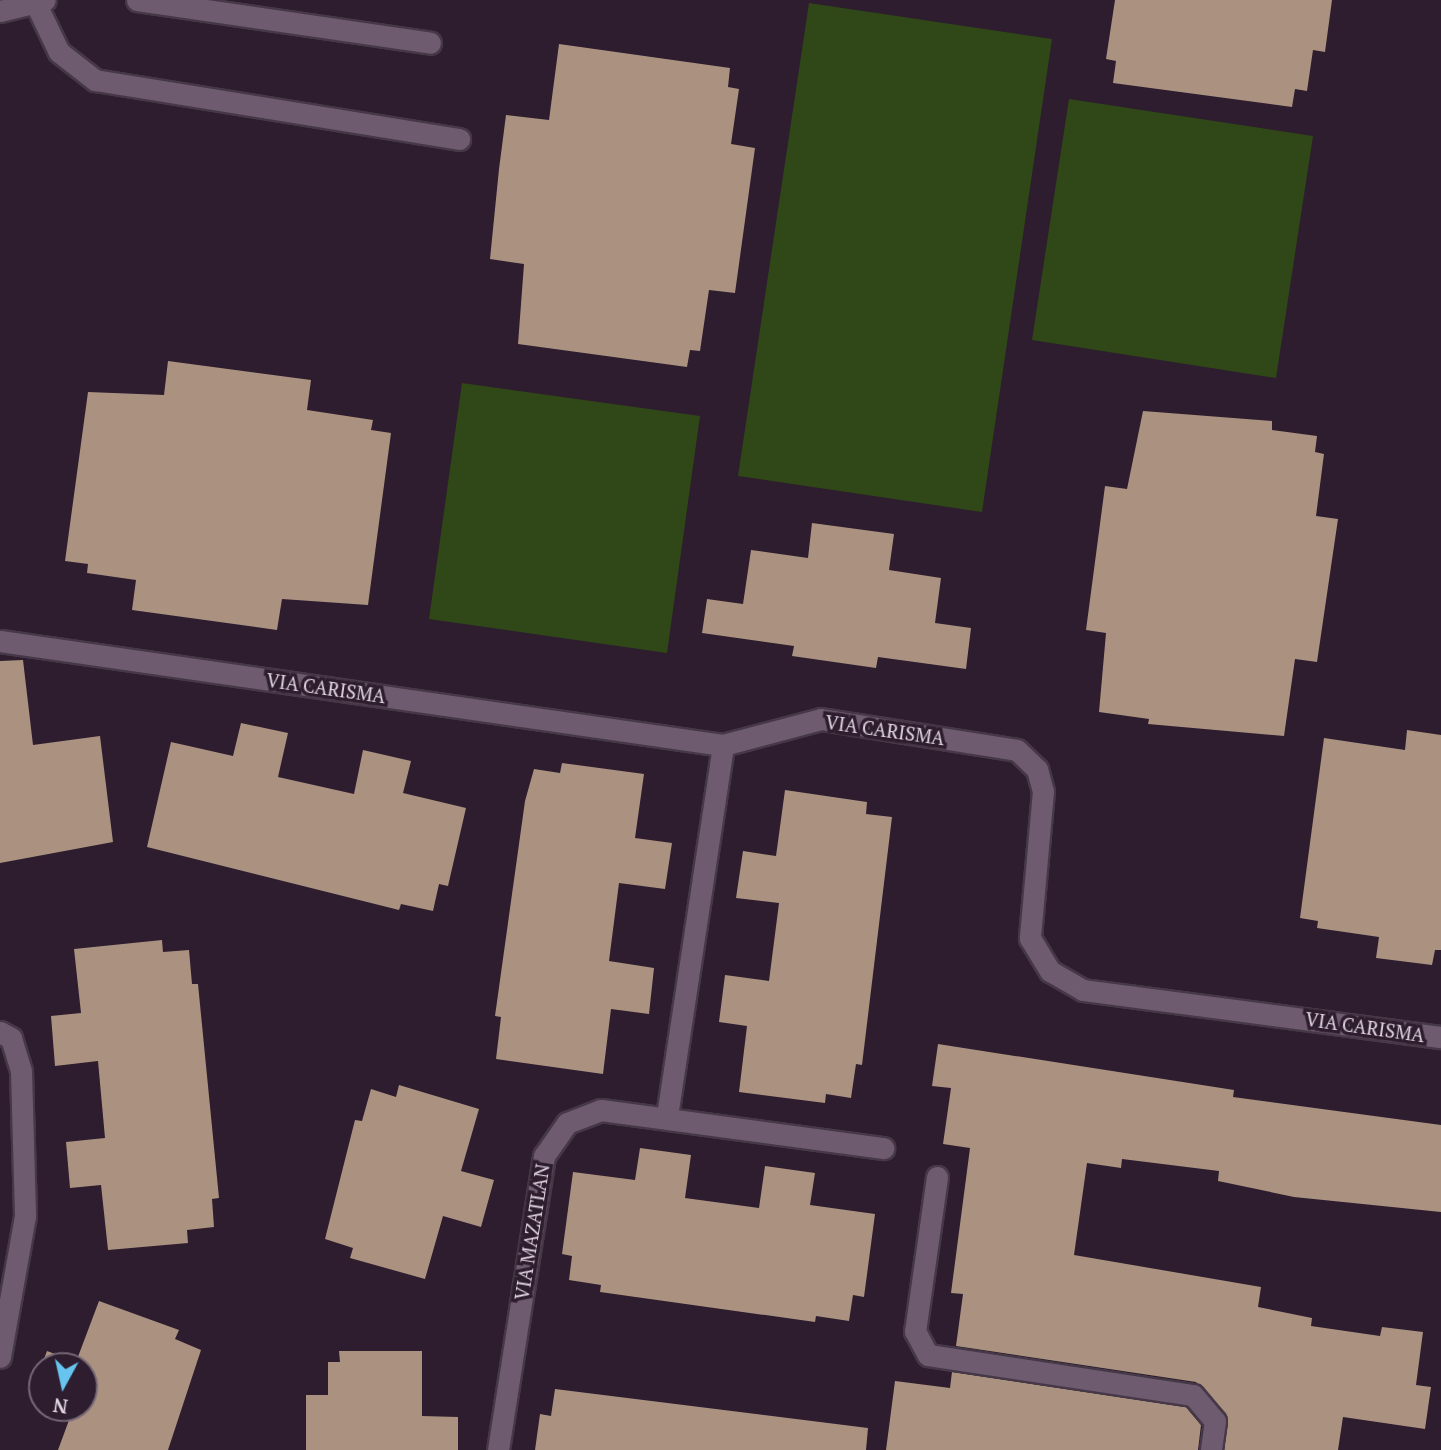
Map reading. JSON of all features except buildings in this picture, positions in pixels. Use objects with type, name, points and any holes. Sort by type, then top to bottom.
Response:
[{"type":"street","points":[[136,0],[430,43]]},
{"type":"street","points":[[0,10],[40,1],[58,52],[95,80],[459,139]]},
{"type":"street","name":"VIA CARISMA","points":[[0,641],[723,745],[821,719],[1017,750],[1037,769],[1043,791],[1030,938],[1049,971],[1083,990],[1441,1037]]},
{"type":"street","points":[[667,1116],[723,745]]},
{"type":"street","points":[[0,1032],[10,1038],[21,1071],[25,1216],[0,1357]]},
{"type":"street","name":"VIA MAZATLAN","points":[[498,1450],[544,1156],[567,1123],[601,1110],[667,1116],[883,1148]]},
{"type":"street","points":[[937,1177],[915,1331],[928,1355],[1193,1395],[1215,1421],[1211,1450]]},
{"type":"green space","points":[[809,3],[1052,39],[982,512],[738,476]]},
{"type":"green space","points":[[1069,99],[1313,136],[1276,378],[1032,340]]},
{"type":"green space","points":[[462,383],[700,416],[667,653],[429,619]]}]
